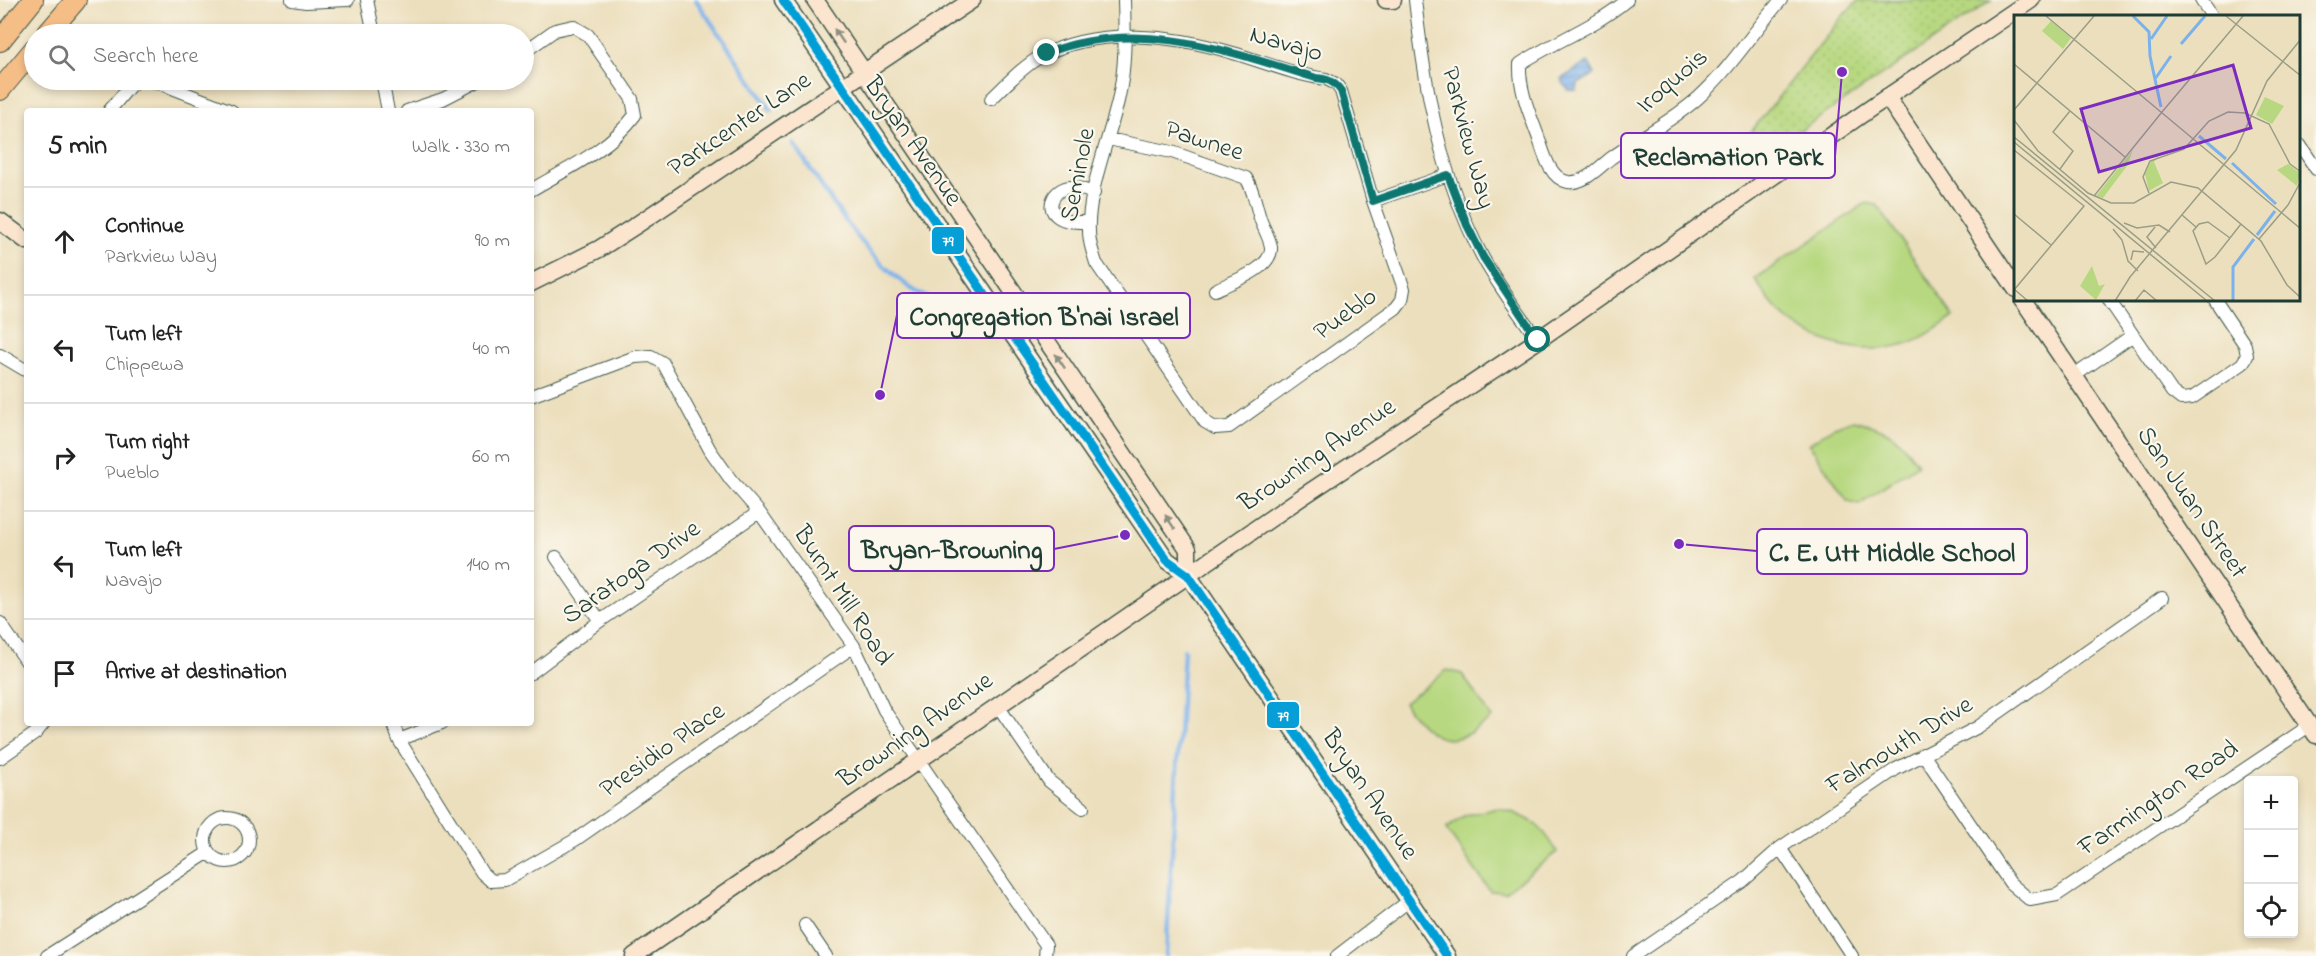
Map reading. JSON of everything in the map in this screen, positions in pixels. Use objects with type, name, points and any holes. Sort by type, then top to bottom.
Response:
[{"type":"main road","points":[[0,41],[33,0]]},
{"type":"main road","points":[[56,24],[76,0]]},
{"type":"main road","name":"Bryan Avenue","points":[[783,0],[1167,560],[1188,575],[1447,956]]},
{"type":"main road","name":"Bryan Avenue","points":[[815,0],[1188,549],[1188,575]]},
{"type":"main road","name":"Parkcenter Lane","points":[[534,282],[599,249],[638,225],[972,0]]},
{"type":"main road","points":[[1386,0],[1393,0]]},
{"type":"main road","name":"Browning Avenue","points":[[634,956],[1188,575],[1538,340],[1887,97],[2031,0]]},
{"type":"main road","points":[[0,90],[24,61]]},
{"type":"main road","points":[[1887,97],[2014,286]]},
{"type":"main road","points":[[0,221],[24,238]]},
{"type":"main road","name":"San Juan Street","points":[[2024,302],[2313,730]]},
{"type":"street","points":[[292,0],[306,2],[348,0]]},
{"type":"street","points":[[367,0],[372,24]]},
{"type":"street","name":"Seminole","points":[[1124,0],[1125,37],[1122,79],[1094,193],[1089,222],[1090,240],[1096,263],[1205,422],[1215,428]]},
{"type":"street","name":"Parkview Way","points":[[1415,0],[1430,107],[1448,175],[1467,225],[1483,257],[1538,340]]},
{"type":"street","name":"Iroquois","points":[[1622,2],[1582,30],[1539,51],[1520,64],[1521,89],[1546,160],[1557,177],[1568,182],[1576,182],[1590,175],[1612,157],[1666,123],[1699,97],[1719,77],[1781,0]]},
{"type":"street","points":[[2200,0],[2211,15]]},
{"type":"street","points":[[534,45],[555,30],[573,26],[588,35],[632,99],[635,115],[624,130],[573,166],[534,188]]},
{"type":"street","name":"Navajo","points":[[991,99],[1030,63],[1047,53],[1070,44],[1125,37],[1175,39],[1213,47],[1326,79],[1336,84]]},
{"type":"street","name":"Pueblo","points":[[1215,428],[1229,427],[1396,308],[1402,300],[1404,289],[1373,201],[1341,91],[1336,84]]},
{"type":"street","points":[[112,108],[126,90]]},
{"type":"street","points":[[178,90],[224,108]]},
{"type":"street","points":[[384,90],[387,108]]},
{"type":"street","points":[[416,108],[461,90]]},
{"type":"street","name":"Pawnee","points":[[1108,139],[1172,152],[1246,178],[1271,247],[1269,260],[1262,267],[1215,290]]},
{"type":"street","points":[[2301,146],[2316,169]]},
{"type":"street","points":[[1373,201],[1448,175]]},
{"type":"street","points":[[1089,222],[1058,218],[1052,211],[1051,203],[1054,195],[1060,190],[1071,187],[1094,193]]},
{"type":"street","points":[[2110,302],[2172,393],[2181,399],[2192,398],[2242,364],[2247,356],[2246,345],[2216,302]]},
{"type":"street","points":[[2074,376],[2133,335]]},
{"type":"street","points":[[0,355],[24,369]]},
{"type":"street","name":"Burnt Mill Road","points":[[534,395],[635,357],[651,356],[663,363],[710,450],[730,480],[759,512],[854,646],[884,710],[1046,945],[1045,956]]},
{"type":"street","name":"Saratoga Drive","points":[[534,671],[600,621],[759,512]]},
{"type":"street","points":[[556,556],[600,621]]},
{"type":"street","name":"Falmouth Drive","points":[[1633,956],[1743,881],[1780,848],[1896,769],[1978,727],[2162,598]]},
{"type":"street","points":[[0,623],[24,658]]},
{"type":"street","name":"Presidio Place","points":[[399,740],[482,873],[491,881],[505,880],[575,840],[854,646]]},
{"type":"street","points":[[998,706],[1049,781],[1083,808]]},
{"type":"street","points":[[0,758],[36,733],[42,726]]},
{"type":"street","points":[[394,726],[399,740],[434,726]]},
{"type":"street","name":"Farmington Road","points":[[1923,754],[2010,883],[2030,900],[2057,895],[2313,730]]},
{"type":"street","points":[[1780,848],[1852,956]]},
{"type":"street","points":[[47,956],[209,852]]},
{"type":"street","points":[[1337,956],[1410,900]]},
{"type":"street","points":[[805,925],[826,956]]},
{"type":"green space","points":[[1859,0],[1992,0],[1747,167],[1738,148],[1842,17]]},
{"type":"green space","points":[[1866,203],[1877,205],[1954,317],[1918,339],[1887,348],[1851,347],[1817,337],[1786,318],[1770,302],[1755,279]]},
{"type":"green space","points":[[1853,420],[1875,426],[1891,434],[1918,464],[1859,504],[1848,501],[1809,444],[1832,428]]},
{"type":"green space","points":[[1447,670],[1462,674],[1492,718],[1465,735],[1454,738],[1434,735],[1424,728],[1404,703]]},
{"type":"green space","points":[[1498,808],[1518,814],[1533,822],[1546,834],[1557,852],[1505,892],[1490,891],[1446,829],[1466,815]]},
{"type":"water","points":[[1588,62],[1595,74],[1578,84],[1577,91],[1568,90],[1561,79]]},
{"type":"waterway","points":[[696,0],[771,110]]},
{"type":"waterway","points":[[793,143],[845,220],[874,256],[914,290],[951,307]]},
{"type":"waterway","points":[[1166,956],[1184,650]]},
{"type":"transit line","name":"79","points":[[783,0],[1167,560],[1188,575],[1447,956]]},
{"type":"place","name":"Reclamation Park","points":[[1842,72]]},
{"type":"place","name":"Congregation B'nai Israel","points":[[880,395]]},
{"type":"place","name":"Bryan-Browning","points":[[1125,535]]},
{"type":"place","name":"C. E. Utt Middle School","points":[[1679,544]]},
{"type":"route","points":[[1047,53],[1070,44],[1111,38],[1141,36],[1175,39],[1213,47],[1326,79],[1336,84],[1341,91],[1373,201],[1448,175],[1467,225],[1483,257],[1538,340]]}]
